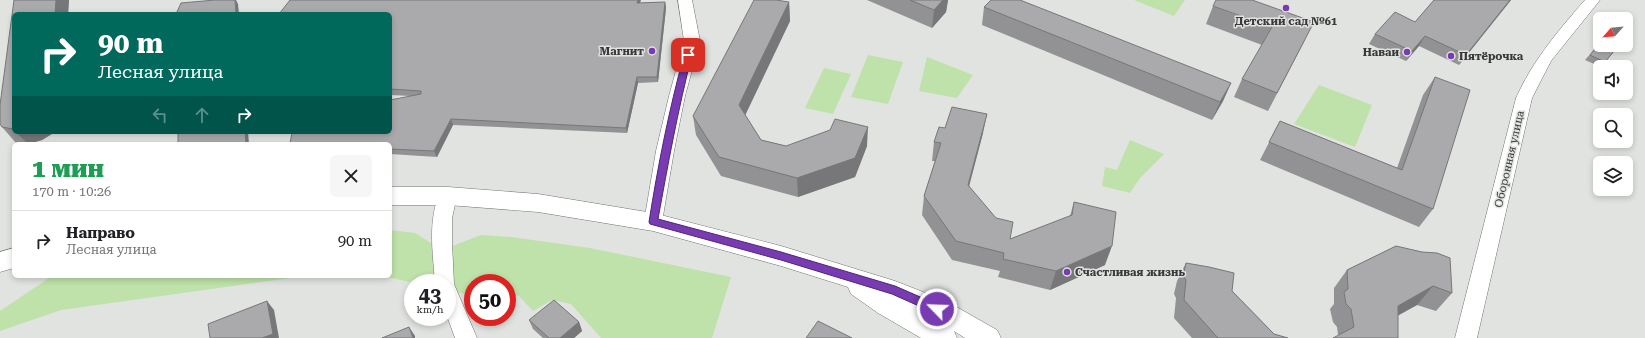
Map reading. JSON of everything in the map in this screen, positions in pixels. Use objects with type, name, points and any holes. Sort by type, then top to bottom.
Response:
[{"type":"main road","points":[[392,196],[448,196],[538,203],[653,222],[781,256],[895,291],[937,309],[988,338]]},
{"type":"main road","points":[[0,262],[12,259]]},
{"type":"main road","points":[[841,274],[888,306],[944,338]]},
{"type":"street","points":[[653,222],[677,96],[692,41],[685,0]]},
{"type":"street","name":"Оборонная улица","points":[[1466,338],[1524,98],[1532,78],[1551,48],[1593,0]]},
{"type":"street","points":[[444,274],[442,236],[443,218],[448,196]]},
{"type":"street","points":[[456,313],[466,338]]},
{"type":"green space","points":[[1134,0],[1185,0],[1174,16]]},
{"type":"green space","points":[[868,55],[903,62],[888,104],[851,97]]},
{"type":"green space","points":[[927,57],[973,75],[957,98],[919,91]]},
{"type":"green space","points":[[824,68],[851,74],[833,114],[805,108]]},
{"type":"green space","points":[[1319,85],[1372,105],[1355,147],[1294,124]]},
{"type":"green space","points":[[1130,140],[1164,154],[1140,178],[1130,193],[1102,186],[1105,167],[1117,170]]},
{"type":"green space","points":[[392,230],[415,233],[442,250],[481,235],[511,237],[590,248],[731,277],[712,338],[601,338],[571,304],[552,300],[533,311],[518,295],[516,296],[516,274],[464,274],[464,294],[456,292],[456,274],[404,274],[404,281],[392,278]]},
{"type":"green space","points":[[49,278],[290,278],[61,310],[0,331],[0,311]]},
{"type":"building","points":[[14,0],[56,0],[55,12],[12,12]]},
{"type":"building","points":[[235,0],[236,12],[177,12],[181,3]]},
{"type":"building","points":[[290,0],[638,0],[637,3],[665,2],[657,77],[637,77],[626,128],[451,119],[434,151],[392,149],[392,142],[290,142],[292,134],[392,134],[392,100],[421,94],[421,91],[392,89],[392,12],[281,12]]},
{"type":"building","points":[[754,0],[776,0],[789,2],[739,105],[761,140],[786,146],[830,130],[835,119],[868,127],[855,158],[797,178],[719,157],[693,116]]},
{"type":"building","points":[[910,0],[943,0],[934,10]]},
{"type":"building","points":[[991,0],[1020,0],[1231,83],[1220,102],[984,7]]},
{"type":"building","points":[[1216,0],[1252,0],[1314,22],[1277,93],[1242,79],[1272,27],[1213,6]]},
{"type":"building","points":[[1434,0],[1510,0],[1466,55],[1425,36],[1412,51],[1375,34],[1395,12],[1415,22]]},
{"type":"building","points":[[12,15],[12,129],[2,127],[0,124],[0,105]]},
{"type":"building","points":[[1593,51],[1613,52],[1607,60],[1601,60],[1590,55]]},
{"type":"building","points":[[1435,77],[1470,90],[1433,209],[1269,142],[1280,121],[1402,170]]},
{"type":"building","points":[[952,107],[987,114],[968,185],[996,218],[1013,222],[1010,239],[1072,215],[1074,202],[1116,212],[1112,246],[1056,271],[1003,259],[1004,253],[956,241],[924,196],[941,143],[934,142],[939,127],[945,128]]},
{"type":"building","points":[[178,134],[245,134],[246,142],[178,142]]},
{"type":"building","points":[[1396,246],[1422,252],[1437,253],[1450,258],[1452,293],[1433,286],[1398,306],[1398,338],[1333,338],[1354,327],[1351,309],[1346,304],[1344,292],[1348,289],[1347,270]]},
{"type":"building","points":[[1186,263],[1234,273],[1232,291],[1274,334],[1288,338],[1218,338],[1184,300],[1186,280],[1183,276]]},
{"type":"building","points":[[554,300],[579,322],[560,338],[549,338],[529,320]]},
{"type":"building","points":[[267,301],[273,334],[262,338],[210,338],[208,324]]},
{"type":"building","points":[[818,321],[852,338],[806,338]]},
{"type":"building","points":[[409,327],[413,338],[382,338]]},
{"type":"place","name":"Детский сад №61","points":[[1286,8]]},
{"type":"place","name":"Магнит","points":[[652,51]]},
{"type":"place","name":"Наваи","points":[[1407,52]]},
{"type":"place","name":"Пятёрочка","points":[[1451,56]]},
{"type":"place","name":"Счастливая жизнь","points":[[1067,272]]},
{"type":"route","points":[[688,55],[665,151],[653,222],[781,256],[895,291],[937,309]]}]
